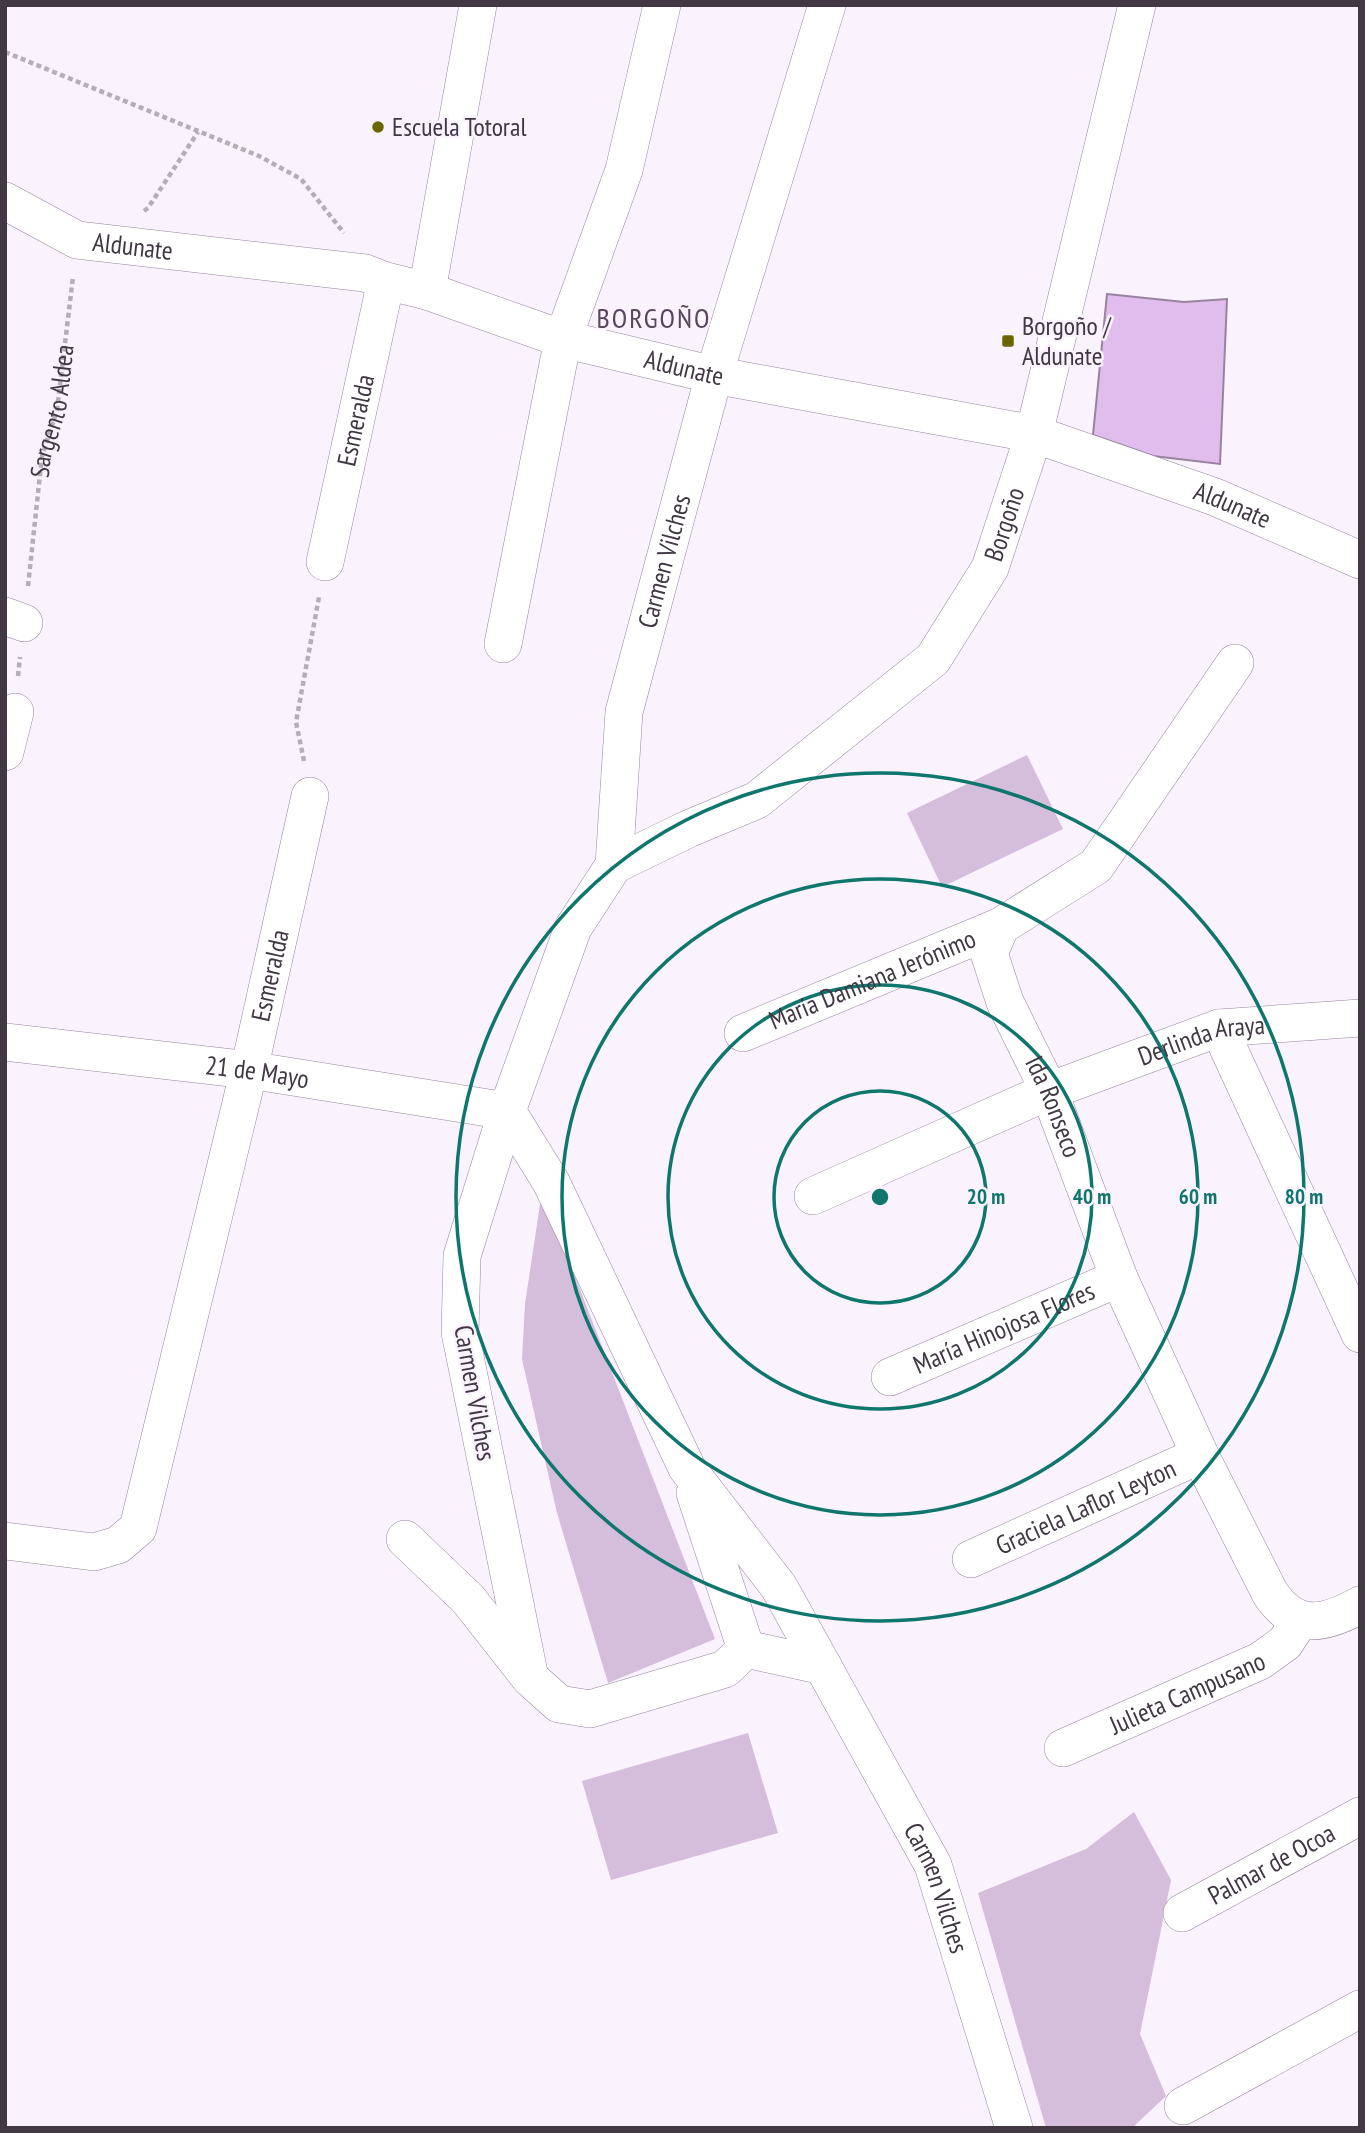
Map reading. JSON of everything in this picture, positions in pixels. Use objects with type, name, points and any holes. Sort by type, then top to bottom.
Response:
[{"type":"street","points":[[427,290],[478,5]]},
{"type":"street","points":[[503,644],[563,338],[624,170],[662,5]]},
{"type":"street","name":"Carmen Vilches","points":[[530,1678],[460,1332],[462,1256],[507,1111],[573,928],[614,865],[624,712],[714,375],[827,5]]},
{"type":"street","name":"Borgoño","points":[[614,865],[688,829],[757,800],[933,659],[990,568],[1034,434],[1137,5]]},
{"type":"street","name":"Aldunate","points":[[5,201],[77,240],[365,273],[386,281],[427,290],[563,338],[714,375],[1034,434],[1215,498],[1360,560]]},
{"type":"street","name":"Esmeralda","points":[[325,562],[386,281]]},
{"type":"street","points":[[1001,926],[1096,866],[1236,663]]},
{"type":"street","points":[[5,752],[15,712]]},
{"type":"street","name":"Esmeralda","points":[[5,1541],[94,1552],[118,1545],[138,1528],[249,1070],[310,796]]},
{"type":"street","name":"María Damiana Jerónimo","points":[[743,1033],[1001,926]]},
{"type":"street","name":"Ida Ronseco","points":[[1001,926],[989,953],[1005,1002],[1049,1091],[1119,1278],[1200,1455],[1270,1593],[1277,1605],[1300,1620]]},
{"type":"street","name":"Derlinda Araya","points":[[813,1195],[1049,1091],[1219,1028],[1360,1018]]},
{"type":"street","points":[[1219,1028],[1360,1334]]},
{"type":"street","name":"21 de Mayo","points":[[5,1042],[249,1070],[507,1111]]},
{"type":"street","name":"Carmen Vilches","points":[[507,1111],[551,1182],[687,1468],[746,1648]]},
{"type":"street","name":"María Hinojosa Flores","points":[[890,1377],[1119,1278]]},
{"type":"street","name":"Graciela Laflor Leyton","points":[[971,1559],[1200,1455]]},
{"type":"street","name":"Carmen Vilches","points":[[687,1468],[779,1587],[933,1865],[1014,2128]]},
{"type":"street","points":[[405,1539],[468,1599],[530,1678],[559,1704],[590,1709],[725,1670],[746,1648],[823,1666]]},
{"type":"street","points":[[1300,1620],[1328,1620],[1360,1605]]},
{"type":"street","name":"Julieta Campusano","points":[[1063,1748],[1261,1661],[1285,1643],[1300,1620]]},
{"type":"street","name":"Palmar de Ocoa","points":[[1182,1913],[1360,1816]]},
{"type":"street","points":[[1183,2106],[1360,2009]]},
{"type":"path","points":[[5,52],[259,156],[301,179],[386,281]]},
{"type":"path","points":[[137,216],[148,208],[198,132]]},
{"type":"path","name":"Sargento Aldea","points":[[15,712],[15,619],[42,456],[57,410],[77,240]]},
{"type":"path","points":[[310,796],[296,722],[325,562]]},
{"type":"shaded area","points":[[1027,755],[1063,829],[942,887],[907,813]]},
{"type":"shaded area","points":[[542,1191],[715,1639],[608,1683],[557,1513],[522,1359],[525,1304]]},
{"type":"shaded area","points":[[748,1733],[778,1833],[611,1880],[582,1781]]},
{"type":"shaded area","points":[[1134,1812],[1171,1880],[1140,2034],[1166,2096],[1132,2128],[1046,2128],[978,1893],[1086,1849]]},
{"type":"building","points":[[1107,294],[1184,302],[1227,299],[1220,464],[1153,456],[1093,435]]},
{"type":"place","name":"Escuela Totoral","points":[[378,127]]},
{"type":"place","name":"Borgoño / Aldunate","points":[[1008,341]]},
{"type":"district","name":"BORGOÑO","points":[[654,318]]}]
